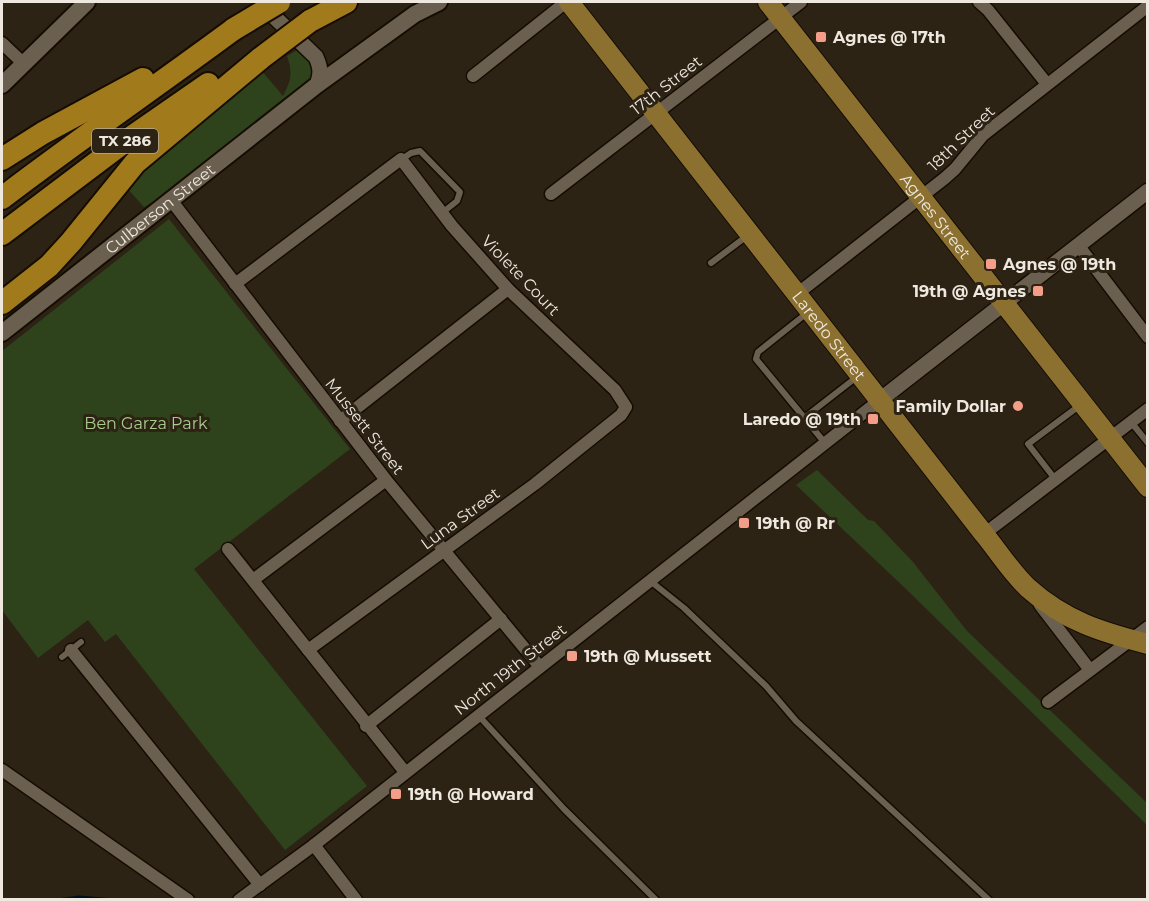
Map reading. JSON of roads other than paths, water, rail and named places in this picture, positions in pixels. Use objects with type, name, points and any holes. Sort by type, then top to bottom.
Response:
[{"type":"highway","name":"TX 286","points":[[2,198],[71,145],[234,29],[279,2]]},
{"type":"highway","points":[[2,303],[49,266],[135,163],[256,56],[310,21],[346,2]]},
{"type":"highway","points":[[2,159],[234,29]]},
{"type":"highway","name":"TX 286","points":[[2,234],[120,145],[256,56]]},
{"type":"main road","points":[[2,85],[87,2]]},
{"type":"main road","name":"Culberson Street","points":[[2,333],[317,85],[415,14],[439,2]]},
{"type":"main road","name":"Laredo Street","points":[[567,2],[1027,587]]},
{"type":"main road","name":"Agnes Street","points":[[768,2],[1002,304],[1148,487]]},
{"type":"main road","points":[[1027,587],[1077,623],[1140,642]]},
{"type":"street","points":[[258,2],[316,57],[321,66],[321,75],[317,85]]},
{"type":"street","points":[[473,76],[567,2]]},
{"type":"street","name":"17th Street","points":[[552,194],[801,2]]},
{"type":"street","points":[[979,2],[988,10],[1047,84]]},
{"type":"street","name":"18th Street","points":[[797,294],[955,169],[983,135],[1148,6]]},
{"type":"street","points":[[2,43],[24,64]]},
{"type":"street","points":[[235,284],[401,159]]},
{"type":"street","name":"Violete Court","points":[[401,159],[442,213],[508,289],[615,390],[626,406]]},
{"type":"street","points":[[880,400],[1148,191]]},
{"type":"street","name":"Mussett Street","points":[[171,200],[386,480],[540,666]]},
{"type":"street","points":[[1078,245],[1148,337]]},
{"type":"street","points":[[340,421],[508,289]]},
{"type":"street","name":"North 19th Street","points":[[239,900],[314,845],[880,400]]},
{"type":"street","name":"Luna Street","points":[[308,650],[535,484],[621,415],[626,406]]},
{"type":"street","points":[[984,534],[1148,409]]},
{"type":"street","points":[[253,580],[386,480]]},
{"type":"street","points":[[228,549],[366,726],[405,772]]},
{"type":"street","name":"Laredo Street","points":[[1027,587],[1090,670]]},
{"type":"street","points":[[366,726],[501,619]]},
{"type":"street","points":[[1048,702],[1090,670],[1140,642],[1148,627]]},
{"type":"street","points":[[72,650],[260,885]]},
{"type":"street","points":[[2,770],[188,900]]},
{"type":"street","points":[[314,845],[356,900]]},
{"type":"lane","points":[[401,159],[420,151],[460,192],[457,201],[442,213]]},
{"type":"lane","points":[[711,263],[750,234]]},
{"type":"lane","points":[[810,311],[758,352],[756,357],[757,362],[825,443]]},
{"type":"lane","points":[[804,418],[860,374]]},
{"type":"lane","points":[[1055,479],[1028,444],[1082,404]]},
{"type":"lane","points":[[1130,422],[1148,443]]},
{"type":"lane","points":[[650,580],[684,608],[766,686],[796,722],[989,900]]},
{"type":"lane","points":[[478,715],[564,809],[657,900]]},
{"type":"waterway","points":[[57,900],[79,897],[115,900]]},
{"type":"place","name":"Agnes @ 17th","points":[[821,37]]},
{"type":"place","name":"Agnes @ 19th","points":[[991,264]]},
{"type":"place","name":"19th @ Agnes","points":[[1038,291]]},
{"type":"place","name":"Family Dollar","points":[[1018,406]]},
{"type":"place","name":"Laredo @ 19th","points":[[873,419]]},
{"type":"place","name":"19th @ Rr","points":[[744,523]]},
{"type":"place","name":"19th @ Mussett","points":[[572,656]]},
{"type":"place","name":"19th @ Howard","points":[[396,794]]},
{"type":"park label","name":"Ben Garza Park","points":[[146,423]]}]
